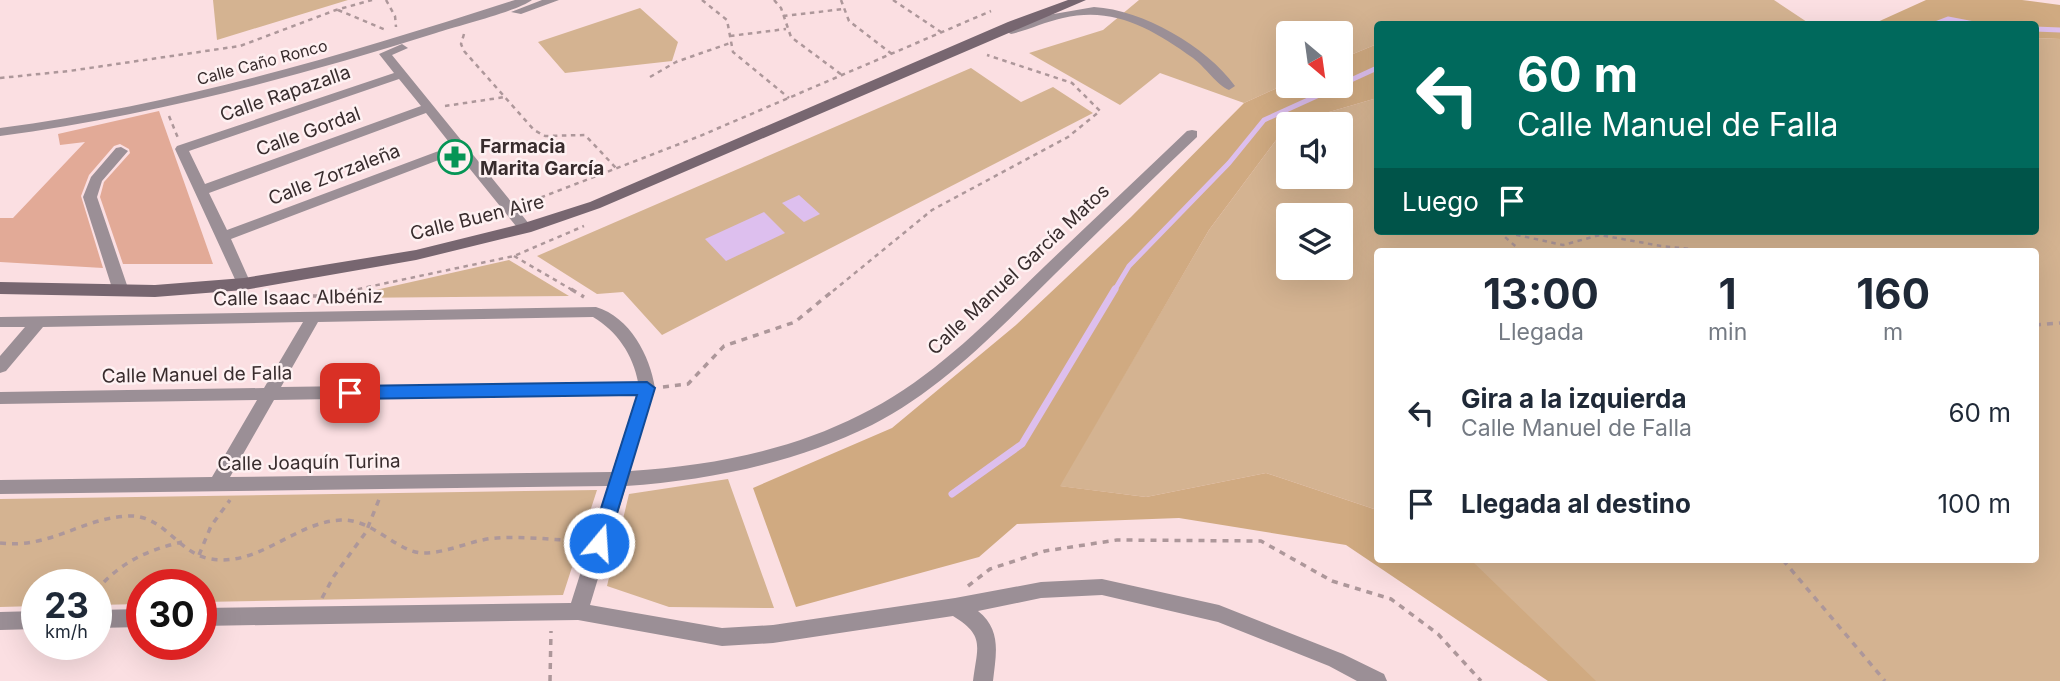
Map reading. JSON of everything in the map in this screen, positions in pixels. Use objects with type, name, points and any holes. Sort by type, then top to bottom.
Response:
[{"type":"main road","points":[[1013,25],[1080,0]]},
{"type":"main road","points":[[1013,25],[1094,0]]},
{"type":"main road","name":"Calle Buen Aire","points":[[0,288],[121,291],[177,290],[244,284],[335,271],[416,255],[525,228],[628,191],[1013,25]]},
{"type":"street","name":"Calle Caño Ronco","points":[[0,132],[57,126],[164,104],[526,0]]},
{"type":"street","points":[[525,228],[385,54],[553,0]]},
{"type":"street","points":[[959,48],[1069,12],[1105,11],[1133,18],[1194,52],[1219,71],[1229,86]]},
{"type":"street","name":"Calle Rapazalla","points":[[200,191],[182,149],[401,74]]},
{"type":"street","name":"Calle Gordal","points":[[200,191],[428,108]]},
{"type":"street","name":"Calle Manuel García Matos","points":[[619,479],[703,472],[756,459],[851,426],[897,402],[982,336],[1192,134]]},
{"type":"street","name":"Calle Zorzaleña","points":[[223,237],[460,147]]},
{"type":"street","points":[[121,151],[96,180],[90,197],[121,291]]},
{"type":"street","points":[[200,191],[244,284]]},
{"type":"street","points":[[578,611],[647,388],[645,372],[637,352],[613,324],[596,312]]},
{"type":"street","name":"Calle Isaac Albéniz","points":[[0,322],[596,312]]},
{"type":"street","points":[[217,484],[314,316]]},
{"type":"street","points":[[0,367],[38,322]]},
{"type":"street","name":"Calle Manuel de Falla","points":[[0,398],[647,388]]},
{"type":"street","name":"Calle Joaquín Turina","points":[[0,487],[619,479]]},
{"type":"street","points":[[217,617],[578,611],[722,637],[773,634],[955,607],[1041,590],[1102,587],[1219,614],[1336,660],[1377,681]]},
{"type":"street","points":[[955,607],[980,624],[986,636],[989,651],[983,681]]},
{"type":"street","points":[[0,621],[21,620]]},
{"type":"path","points":[[349,6],[352,0]]},
{"type":"path","points":[[0,78],[233,47],[337,9],[372,0]]},
{"type":"path","points":[[337,9],[396,36],[397,20],[386,0]]},
{"type":"path","points":[[702,0],[727,20],[733,52],[789,98]]},
{"type":"path","points":[[774,0],[783,16],[786,29],[798,44],[842,75]]},
{"type":"path","points":[[841,0],[849,21],[892,54]]},
{"type":"path","points":[[893,0],[941,32]]},
{"type":"path","points":[[783,16],[844,9]]},
{"type":"path","points":[[510,209],[789,98],[991,11]]},
{"type":"path","points":[[465,28],[461,44],[464,51],[534,130],[545,136],[585,135],[616,168]]},
{"type":"path","points":[[730,36],[786,29]]},
{"type":"path","points":[[650,77],[676,62],[730,43]]},
{"type":"path","points":[[647,388],[688,384],[724,346],[795,322],[932,210],[1068,137],[1100,111],[1072,83],[987,55]]},
{"type":"path","points":[[428,108],[505,97]]},
{"type":"path","points":[[1506,235],[1505,237],[1517,248]]},
{"type":"path","points":[[1517,235],[1563,245],[1600,235],[1681,248]]},
{"type":"path","points":[[326,296],[514,256],[581,294],[596,312]]},
{"type":"path","points":[[2039,325],[2060,323]]},
{"type":"path","points":[[316,615],[331,576],[359,543],[370,525],[386,482]]},
{"type":"path","points":[[199,555],[202,540],[211,523],[233,495]]},
{"type":"path","points":[[0,543],[16,547],[38,544],[128,516],[147,517],[161,524],[199,555],[212,559],[233,559],[254,554],[324,523],[342,520],[370,525],[412,550],[424,553],[496,538],[523,537],[599,543]]},
{"type":"path","points":[[955,607],[969,584],[990,569],[1045,551],[1117,540],[1261,541],[1332,581],[1391,599],[1438,634],[1482,681]]},
{"type":"path","points":[[112,572],[129,559],[155,548],[182,542]]},
{"type":"path","points":[[1786,563],[1885,681]]},
{"type":"path","points":[[550,681],[551,610]]},
{"type":"shaded area","points":[[213,0],[348,0],[217,40]]},
{"type":"shaded area","points":[[1139,0],[1774,0],[1806,21],[1374,21],[1374,45],[1353,54],[1353,21],[1276,21],[1276,88],[1244,103],[1160,73],[1120,105],[1029,53],[1103,30]]},
{"type":"shaded area","points":[[1926,0],[2022,0],[2060,5],[2060,39],[2039,38],[2039,21],[1880,21]]},
{"type":"shaded area","points":[[640,8],[678,42],[672,61],[565,73],[538,42]]},
{"type":"shaded area","points":[[2039,38],[2060,39],[2060,681],[1591,681],[1472,563],[2039,563],[2039,248],[1374,248],[1374,509],[1266,473],[1146,497],[1059,486],[1209,230],[1276,140],[1276,189],[1353,189],[1353,112],[1329,112],[1374,99],[1374,235],[2039,235]]},
{"type":"shaded area","points":[[1374,45],[1374,99],[1329,112],[1276,112],[1276,140],[1209,230],[1060,486],[1146,497],[1266,473],[1374,509],[1374,563],[1474,563],[1596,681],[1548,681],[1346,545],[1179,518],[1017,524],[979,557],[796,607],[753,488],[892,428],[1016,325],[1131,217],[1244,103],[1276,88],[1276,98],[1353,98],[1353,54]]},
{"type":"shaded area","points":[[971,68],[1021,102],[1053,87],[1093,113],[662,335],[623,292],[597,294],[537,256]]},
{"type":"shaded area","points":[[799,195],[820,214],[804,222],[782,203]]},
{"type":"shaded area","points":[[764,212],[785,233],[726,261],[705,239]]},
{"type":"shaded area","points":[[509,260],[569,296],[340,298]]},
{"type":"shaded area","points":[[728,479],[774,608],[669,607],[607,586],[629,494]]},
{"type":"shaded area","points":[[597,490],[563,595],[217,602],[217,569],[126,569],[126,604],[112,605],[112,569],[21,569],[21,606],[0,607],[0,499]]},
{"type":"building","points":[[159,111],[213,264],[123,264],[100,197],[104,182],[130,153],[129,149],[120,144],[114,146],[89,175],[81,196],[103,268],[0,262],[0,218],[13,218],[85,142],[60,145],[58,134]]},
{"type":"waterway","points":[[1943,21],[1958,21]]},
{"type":"waterway","points":[[2039,29],[2060,30]]},
{"type":"waterway","points":[[1353,79],[1374,69]]},
{"type":"waterway","points":[[1114,291],[1129,266],[1229,163],[1264,120],[1313,98]]},
{"type":"waterway","points":[[952,494],[1022,444],[1115,289]]},
{"type":"place","name":"Farmacia Marita García","points":[[455,157]]},
{"type":"route","points":[[350,393],[647,388],[599,543]]}]
